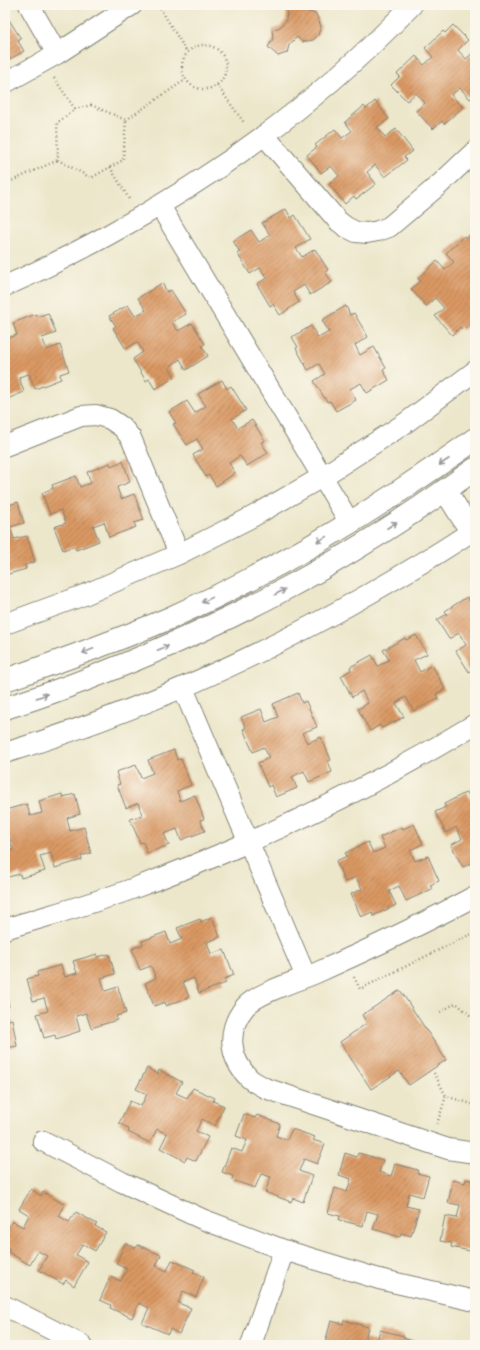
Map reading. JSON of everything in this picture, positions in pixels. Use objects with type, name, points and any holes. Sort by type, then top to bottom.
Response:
[{"type":"street","points":[[29,5],[50,58]]},
{"type":"street","points":[[5,83],[50,58],[132,5]]},
{"type":"street","points":[[5,286],[77,252],[140,218],[210,174],[261,138],[313,97],[360,56],[404,8]]},
{"type":"street","points":[[261,138],[338,221],[356,232],[367,233],[389,227],[440,184],[475,151]]},
{"type":"street","points":[[160,206],[350,523]]},
{"type":"street","points":[[5,624],[84,595],[179,554],[252,517],[322,477],[404,424],[475,371]]},
{"type":"street","points":[[5,446],[81,416],[96,415],[110,418],[122,427],[131,438],[179,554]]},
{"type":"street","points":[[5,680],[76,656],[170,618],[262,573],[350,523],[451,457],[475,438]]},
{"type":"street","points":[[5,708],[112,670],[199,632],[284,590],[366,542],[475,469]]},
{"type":"street","points":[[5,753],[115,716],[183,688],[258,654],[331,616],[402,575],[473,530],[445,490]]},
{"type":"street","points":[[183,688],[306,977]]},
{"type":"street","points":[[5,929],[128,890],[249,843],[342,799],[433,750],[475,724]]},
{"type":"street","points":[[475,896],[382,943],[259,996],[246,1006],[236,1020],[232,1036],[233,1052],[239,1068],[250,1080],[265,1088],[448,1149],[475,1153]]},
{"type":"street","points":[[43,1141],[122,1182],[202,1219],[284,1250],[380,1279],[475,1301]]},
{"type":"street","points":[[251,1345],[284,1250]]},
{"type":"street","points":[[5,1306],[82,1345]]},
{"type":"path","points":[[158,5],[187,52]]},
{"type":"path","points":[[207,44],[216,47],[226,62],[226,70],[223,79],[217,85],[209,89],[200,89],[192,86],[185,80],[182,72],[181,63],[187,52],[190,48],[199,45],[207,44]]},
{"type":"path","points":[[50,58],[75,110]]},
{"type":"path","points":[[126,120],[185,80]]},
{"type":"path","points":[[217,85],[261,138]]},
{"type":"path","points":[[58,160],[57,123],[75,110],[91,105],[126,120]]},
{"type":"path","points":[[58,160],[91,178],[123,160],[126,120]]},
{"type":"path","points":[[5,184],[58,160]]},
{"type":"path","points":[[110,167],[140,218]]},
{"type":"path","points":[[352,972],[360,989],[475,932]]},
{"type":"path","points":[[440,1012],[456,1003],[471,1016],[475,1013]]},
{"type":"path","points":[[430,1124],[437,1125],[446,1096],[434,1073]]},
{"type":"path","points":[[446,1096],[475,1105]]},
{"type":"building","points":[[285,5],[309,5],[309,12],[316,14],[321,26],[318,35],[313,40],[302,42],[297,37],[289,45],[287,53],[278,56],[268,47],[273,39],[272,30],[280,27],[286,20],[287,10]]},
{"type":"building","points":[[8,18],[21,39],[18,41],[24,51],[5,62],[5,20]]},
{"type":"building","points":[[453,25],[468,40],[458,50],[466,59],[475,51],[475,95],[470,99],[460,88],[451,95],[463,107],[444,124],[442,121],[433,129],[416,111],[425,103],[416,93],[407,101],[391,85],[400,76],[397,74],[416,56],[424,65],[433,57],[425,48],[443,31],[445,33]]},
{"type":"building","points":[[375,101],[389,119],[377,127],[385,137],[396,129],[413,151],[404,157],[407,160],[385,177],[375,165],[367,172],[376,184],[356,199],[354,196],[345,204],[329,184],[339,176],[331,166],[321,173],[307,155],[317,147],[315,145],[335,129],[342,138],[352,131],[345,122],[364,106],[366,109]]},
{"type":"building","points":[[286,209],[291,218],[295,215],[310,239],[296,248],[302,257],[315,249],[328,270],[325,272],[332,282],[310,295],[304,285],[293,292],[299,302],[280,315],[273,304],[270,306],[257,284],[267,278],[260,268],[250,274],[237,253],[240,252],[233,241],[251,230],[259,242],[270,235],[262,223]]},
{"type":"building","points":[[475,231],[475,298],[471,301],[475,306],[475,319],[463,330],[460,327],[452,335],[435,316],[444,308],[435,298],[426,306],[411,289],[420,281],[418,278],[437,261],[445,270],[454,262],[446,253],[464,236],[466,238]]},
{"type":"building","points":[[162,283],[167,292],[171,290],[186,314],[172,322],[178,331],[192,323],[205,344],[202,346],[208,356],[186,370],[180,359],[169,367],[175,377],[155,389],[149,379],[146,381],[133,359],[143,352],[137,342],[126,349],[113,328],[116,326],[109,316],[128,305],[135,316],[146,310],[138,298]]},
{"type":"building","points":[[346,306],[350,315],[354,313],[368,337],[355,345],[360,355],[374,347],[386,368],[383,370],[389,380],[367,393],[361,383],[350,389],[356,400],[336,411],[330,401],[327,402],[314,381],[325,374],[319,364],[308,370],[292,337],[311,326],[318,338],[329,332],[322,320]]},
{"type":"building","points":[[48,313],[56,333],[42,338],[47,350],[60,345],[69,371],[60,374],[61,379],[35,389],[29,374],[19,377],[24,392],[5,400],[5,339],[17,335],[13,323],[36,314],[37,317]]},
{"type":"building","points":[[222,380],[227,389],[231,386],[246,410],[232,419],[238,428],[252,420],[265,441],[261,442],[268,453],[247,466],[240,456],[229,463],[235,473],[216,486],[209,475],[206,477],[193,455],[203,449],[197,439],[187,445],[173,424],[176,423],[169,412],[187,401],[195,413],[206,406],[198,394]]},
{"type":"building","points":[[123,461],[130,482],[117,487],[121,499],[134,494],[144,520],[134,523],[136,527],[109,537],[104,522],[93,526],[99,541],[76,550],[74,546],[63,550],[54,527],[66,523],[61,510],[50,514],[42,493],[53,488],[52,485],[76,476],[80,487],[91,483],[87,472],[110,463],[111,466]]},
{"type":"building","points":[[18,502],[24,523],[10,527],[14,539],[27,536],[35,562],[25,565],[26,569],[5,575],[5,503],[6,506]]},
{"type":"building","points":[[467,597],[473,607],[475,606],[475,669],[469,672],[456,651],[466,645],[459,633],[449,639],[437,620],[447,614],[445,611]]},
{"type":"building","points":[[416,635],[427,654],[414,660],[420,672],[432,665],[445,689],[436,694],[438,698],[414,711],[406,697],[396,703],[404,717],[382,728],[380,725],[370,731],[358,709],[368,703],[362,691],[352,697],[341,676],[351,670],[350,667],[372,655],[378,666],[389,660],[383,650],[405,638],[406,640]]},
{"type":"building","points":[[298,693],[302,703],[306,701],[317,727],[302,733],[307,743],[321,737],[331,760],[328,761],[332,772],[309,782],[304,771],[292,777],[297,788],[276,797],[271,785],[268,787],[258,763],[269,758],[264,747],[253,752],[243,729],[246,728],[241,717],[261,709],[266,722],[278,717],[273,704]]},
{"type":"building","points":[[174,750],[177,760],[181,759],[191,785],[177,791],[180,801],[195,795],[204,819],[200,820],[205,831],[181,840],[177,829],[164,834],[169,845],[147,853],[143,842],[140,843],[130,819],[142,815],[138,803],[126,808],[117,785],[120,784],[116,772],[136,765],[141,778],[153,773],[148,760]]},
{"type":"building","points":[[467,792],[472,802],[475,801],[475,864],[474,862],[463,867],[451,845],[462,839],[456,827],[446,833],[435,812],[446,807],[444,804]]},
{"type":"building","points":[[62,794],[63,797],[75,794],[80,814],[67,818],[70,831],[84,827],[91,853],[81,856],[82,860],[55,868],[51,853],[40,856],[45,871],[21,878],[20,874],[8,877],[5,866],[5,852],[13,850],[9,837],[5,838],[5,810],[27,804],[30,816],[42,813],[39,801]]},
{"type":"building","points":[[414,824],[423,844],[410,850],[415,861],[428,856],[439,881],[430,885],[432,889],[406,901],[399,886],[389,891],[396,905],[373,916],[372,912],[361,917],[351,894],[362,889],[356,877],[345,882],[336,861],[347,856],[345,853],[368,842],[373,853],[385,848],[380,837],[402,827],[403,829]]},
{"type":"building","points":[[212,917],[220,937],[207,942],[211,954],[224,950],[234,975],[224,979],[226,983],[199,993],[194,978],[183,982],[189,997],[166,1006],[165,1002],[154,1006],[145,983],[156,978],[151,966],[140,970],[132,949],[143,944],[142,941],[166,932],[170,944],[182,939],[177,928],[200,919],[201,922]]},
{"type":"building","points":[[97,954],[97,957],[109,954],[115,974],[101,978],[105,991],[118,987],[126,1013],[116,1016],[117,1020],[91,1028],[86,1013],[76,1016],[80,1031],[56,1039],[55,1035],[44,1038],[37,1014],[48,1011],[44,998],[33,1001],[27,979],[38,976],[37,972],[61,965],[65,977],[77,973],[73,961]]},
{"type":"building","points":[[5,989],[9,1007],[5,1007]]},
{"type":"building","points":[[400,990],[446,1060],[409,1085],[399,1071],[371,1089],[340,1042],[367,1023],[362,1015]]},
{"type":"building","points":[[12,1019],[17,1046],[7,1048],[8,1053],[5,1053],[5,1021]]},
{"type":"building","points":[[147,1068],[158,1074],[159,1070],[182,1082],[176,1093],[187,1098],[193,1088],[215,1098],[213,1101],[224,1106],[215,1126],[202,1119],[196,1131],[208,1137],[196,1161],[187,1157],[185,1161],[160,1148],[167,1134],[157,1129],[150,1143],[128,1132],[129,1129],[119,1123],[130,1101],[141,1106],[147,1094],[136,1089]]},
{"type":"building","points":[[244,1114],[255,1118],[257,1115],[280,1124],[276,1136],[287,1140],[292,1129],[315,1137],[313,1140],[325,1144],[317,1164],[304,1159],[299,1171],[312,1176],[303,1202],[293,1198],[291,1202],[265,1192],[271,1177],[261,1174],[255,1188],[232,1180],[233,1176],[222,1172],[231,1148],[242,1152],[247,1140],[236,1136]]},
{"type":"building","points":[[345,1153],[357,1157],[358,1153],[383,1160],[379,1172],[391,1176],[395,1164],[418,1170],[417,1173],[429,1176],[423,1197],[409,1193],[406,1206],[419,1209],[411,1236],[401,1233],[400,1237],[373,1229],[378,1214],[367,1211],[363,1226],[339,1220],[340,1216],[328,1213],[335,1188],[347,1192],[351,1179],[339,1175]]},
{"type":"building","points":[[466,1179],[475,1181],[475,1252],[451,1247],[452,1243],[440,1241],[445,1216],[457,1218],[460,1205],[448,1203],[453,1180],[465,1183]]},
{"type":"building","points":[[31,1189],[41,1196],[43,1192],[65,1205],[59,1216],[69,1222],[76,1212],[97,1224],[95,1226],[106,1232],[95,1251],[83,1244],[76,1255],[88,1262],[74,1286],[66,1280],[63,1284],[39,1270],[47,1256],[38,1251],[30,1265],[8,1252],[10,1249],[5,1246],[5,1234],[12,1221],[23,1227],[29,1215],[19,1209]]},
{"type":"building","points":[[125,1243],[136,1248],[138,1245],[161,1255],[156,1266],[167,1271],[172,1260],[195,1270],[193,1272],[204,1277],[196,1297],[183,1291],[178,1303],[191,1308],[179,1334],[170,1329],[168,1334],[142,1323],[149,1308],[139,1303],[132,1318],[110,1308],[111,1305],[100,1300],[110,1277],[121,1281],[127,1269],[116,1264]]},
{"type":"building","points":[[344,1320],[368,1327],[365,1339],[377,1342],[380,1330],[404,1336],[403,1338],[415,1342],[414,1345],[334,1345],[325,1343],[331,1321],[343,1324]]}]
